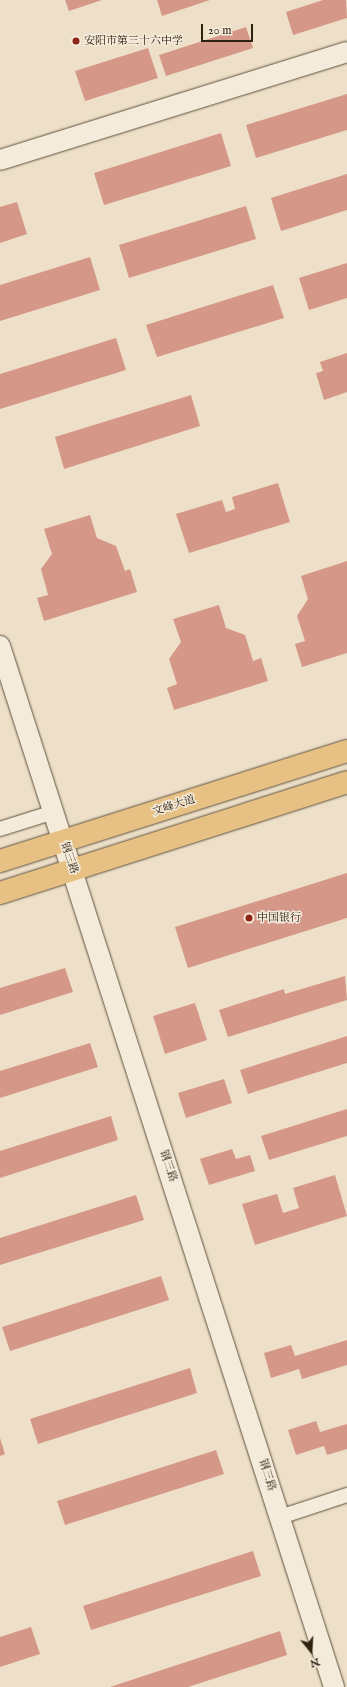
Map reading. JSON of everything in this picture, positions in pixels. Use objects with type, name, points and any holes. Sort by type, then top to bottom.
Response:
[{"type":"main road","name":"文峰大道","points":[[0,862],[347,751]]},
{"type":"main road","points":[[0,893],[347,782]]},
{"type":"street","points":[[0,160],[347,52]]},
{"type":"street","name":"钢三路","points":[[0,646],[334,1687]]},
{"type":"street","points":[[0,829],[54,812]]},
{"type":"street","points":[[280,1517],[347,1495]]},
{"type":"building","points":[[65,0],[102,0],[69,11]]},
{"type":"building","points":[[157,0],[210,0],[162,16]]},
{"type":"building","points":[[323,0],[346,0],[347,18],[293,35],[286,12]]},
{"type":"building","points":[[246,27],[253,48],[166,76],[159,55]]},
{"type":"building","points":[[148,48],[158,78],[85,101],[75,71]]},
{"type":"building","points":[[347,94],[347,130],[256,158],[246,125]]},
{"type":"building","points":[[221,133],[231,166],[104,205],[94,173]]},
{"type":"building","points":[[347,174],[347,210],[281,231],[271,198]]},
{"type":"building","points":[[17,202],[27,234],[0,243],[0,207]]},
{"type":"building","points":[[246,206],[256,239],[129,278],[119,245]]},
{"type":"building","points":[[90,257],[100,290],[0,321],[0,285]]},
{"type":"building","points":[[347,263],[347,298],[309,310],[299,278]]},
{"type":"building","points":[[273,285],[284,318],[157,357],[146,325]]},
{"type":"building","points":[[116,338],[126,370],[0,409],[0,374]]},
{"type":"building","points":[[347,353],[347,392],[324,400],[316,373],[323,371],[320,362]]},
{"type":"building","points":[[191,395],[200,426],[64,469],[55,437]]},
{"type":"building","points":[[278,483],[290,522],[189,553],[176,514],[222,500],[226,512],[235,509],[232,497]]},
{"type":"building","points":[[90,515],[97,538],[116,546],[125,571],[130,569],[137,592],[44,621],[37,598],[48,595],[41,569],[52,554],[44,529]]},
{"type":"building","points":[[347,561],[347,653],[302,667],[295,644],[305,641],[297,616],[308,599],[301,576]]},
{"type":"building","points":[[219,605],[226,628],[245,635],[253,661],[261,658],[268,681],[174,710],[167,688],[177,684],[169,659],[181,642],[173,619]]},
{"type":"building","points":[[347,873],[347,918],[188,968],[175,927]]},
{"type":"building","points":[[65,968],[73,992],[0,1015],[0,988]]},
{"type":"building","points":[[345,976],[347,1000],[228,1037],[219,1010],[284,989],[285,994]]},
{"type":"building","points":[[195,1003],[207,1040],[165,1054],[153,1016]]},
{"type":"building","points":[[347,1036],[347,1063],[248,1094],[240,1070]]},
{"type":"building","points":[[90,1043],[98,1067],[0,1098],[0,1071]]},
{"type":"building","points":[[224,1079],[232,1103],[186,1118],[178,1093]]},
{"type":"building","points":[[347,1109],[347,1136],[269,1160],[261,1136]]},
{"type":"building","points":[[111,1116],[118,1140],[0,1178],[0,1151]]},
{"type":"building","points":[[232,1149],[236,1159],[250,1155],[255,1171],[209,1185],[200,1159]]},
{"type":"building","points":[[335,1175],[347,1216],[255,1245],[242,1204],[277,1194],[283,1213],[299,1208],[293,1188]]},
{"type":"building","points":[[136,1195],[144,1220],[0,1265],[0,1238]]},
{"type":"building","points":[[161,1276],[169,1300],[10,1351],[2,1327]]},
{"type":"building","points":[[347,1340],[347,1365],[302,1379],[299,1369],[271,1378],[264,1353],[291,1345],[295,1356]]},
{"type":"building","points":[[190,1368],[197,1393],[38,1444],[30,1419]]},
{"type":"building","points":[[316,1421],[320,1432],[347,1424],[347,1449],[327,1455],[324,1446],[296,1455],[288,1430]]},
{"type":"building","points":[[0,1438],[5,1454],[0,1456]]},
{"type":"building","points":[[216,1450],[224,1474],[65,1525],[57,1501]]},
{"type":"building","points":[[253,1551],[261,1576],[91,1630],[83,1606]]},
{"type":"building","points":[[31,1627],[40,1654],[0,1667],[0,1637]]},
{"type":"building","points":[[280,1631],[287,1655],[188,1687],[110,1687]]},
{"type":"place","name":"安阳市第三十六中学","points":[[76,41]]},
{"type":"place","name":"中国银行","points":[[249,918]]}]
